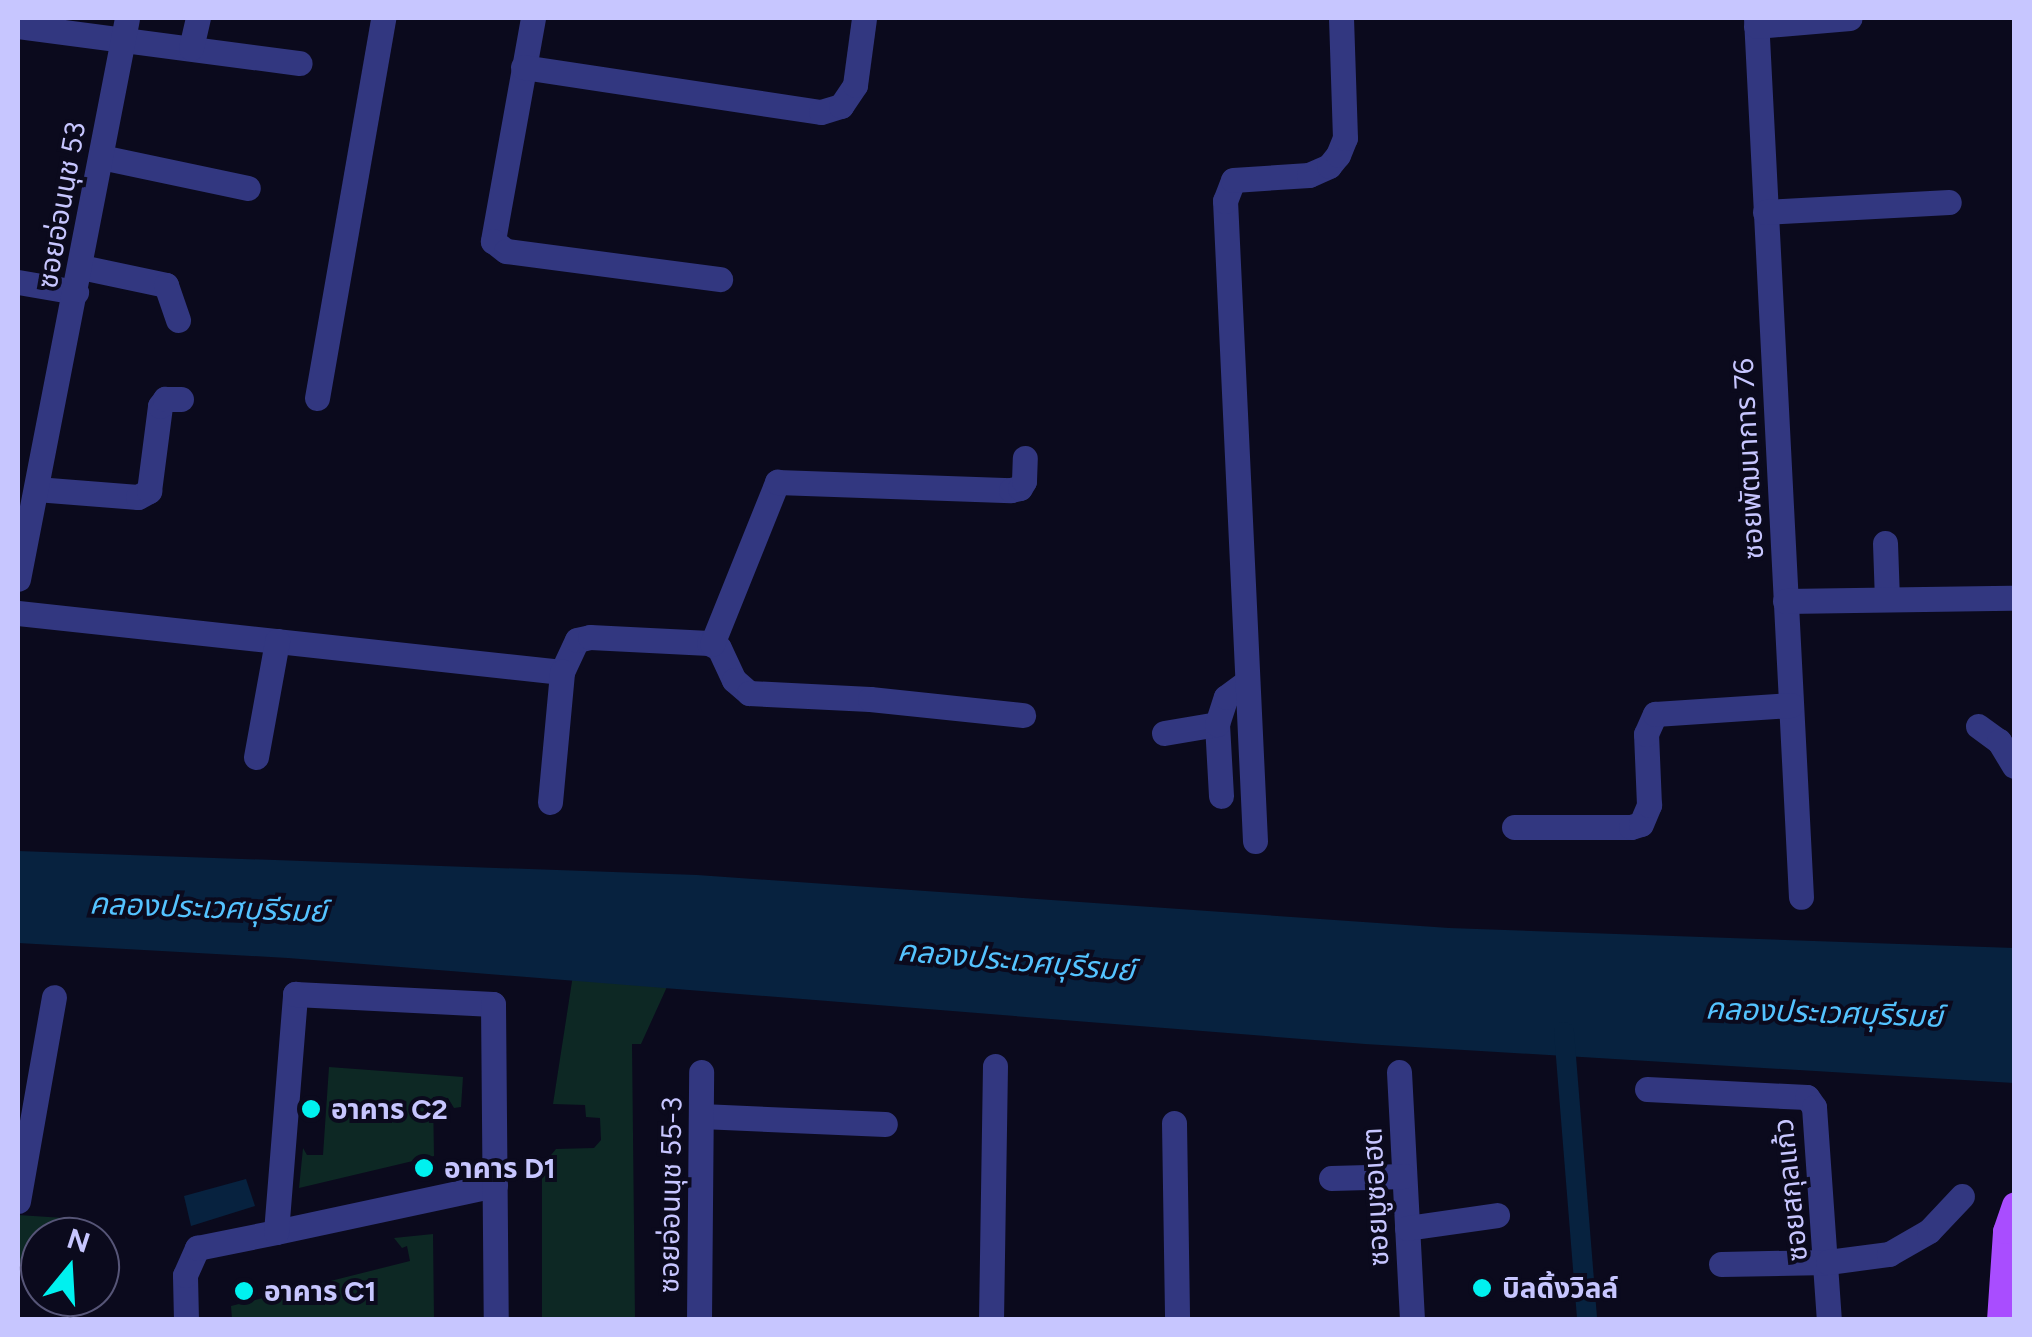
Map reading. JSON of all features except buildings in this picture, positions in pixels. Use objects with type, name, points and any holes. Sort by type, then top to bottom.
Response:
[{"type":"main road","points":[[1999,1320],[2005,1232],[2014,1204]]},
{"type":"main road","points":[[2001,1290],[2014,1253]]},
{"type":"street","points":[[190,48],[198,18]]},
{"type":"street","points":[[317,398],[383,18]]},
{"type":"street","points":[[533,18],[492,232],[498,247],[720,278]]},
{"type":"street","points":[[523,67],[821,112],[841,106],[855,85],[864,18]]},
{"type":"street","points":[[1255,841],[1226,201],[1233,180],[1309,175],[1329,166],[1338,156],[1344,138],[1341,18]]},
{"type":"street","points":[[1756,22],[1850,18]]},
{"type":"street","name":"ซอยพัฒนาการ 76","points":[[1756,22],[1801,897]]},
{"type":"street","points":[[18,26],[124,28],[190,48],[300,63]]},
{"type":"street","name":"ซอยอ่อนนุช 53","points":[[18,579],[124,28]]},
{"type":"street","points":[[101,157],[248,188]]},
{"type":"street","points":[[1766,212],[1949,202]]},
{"type":"street","points":[[18,282],[78,279],[166,285],[178,320]]},
{"type":"street","points":[[36,489],[138,497],[149,491],[160,406],[165,399],[181,399]]},
{"type":"street","points":[[712,644],[778,482],[1010,490],[1020,488],[1024,481],[1025,458]]},
{"type":"street","points":[[1885,543],[1887,599]]},
{"type":"street","points":[[1785,600],[2011,598]]},
{"type":"street","points":[[18,613],[562,672]]},
{"type":"street","points":[[550,802],[562,672],[576,640],[590,637],[712,644],[724,654],[734,680],[749,693],[870,699],[1023,716]]},
{"type":"street","points":[[256,757],[276,642]]},
{"type":"street","points":[[1220,796],[1218,724],[1226,697],[1247,682]]},
{"type":"street","points":[[1514,827],[1631,828],[1641,824],[1649,805],[1646,734],[1655,714],[1791,705]]},
{"type":"street","points":[[1164,733],[1218,724]]},
{"type":"street","points":[[1978,726],[2000,740],[2014,766]]},
{"type":"street","points":[[276,1232],[295,994],[493,1004],[496,1320]]},
{"type":"street","points":[[18,1201],[54,996]]},
{"type":"street","points":[[991,1320],[994,1066]]},
{"type":"street","name":"ซอยอ่อนนุช 55-3","points":[[699,1320],[701,1072]]},
{"type":"street","name":"ซอยมูซอเฮต","points":[[1399,1072],[1412,1320]]},
{"type":"street","name":"ซอยสกุลแก้ว","points":[[1647,1090],[1808,1097],[1814,1107],[1828,1262],[1829,1320]]},
{"type":"street","points":[[701,1116],[885,1124]]},
{"type":"street","points":[[1174,1124],[1178,1320]]},
{"type":"street","points":[[1331,1178],[1404,1176]]},
{"type":"street","points":[[186,1320],[186,1275],[197,1248],[495,1184]]},
{"type":"street","points":[[1721,1264],[1828,1262],[1906,1248],[1962,1196]]},
{"type":"street","points":[[1407,1228],[1497,1215]]},
{"type":"green space","points":[[573,975],[671,978],[641,1044],[632,1044],[635,1319],[542,1319],[542,1166],[556,1149],[594,1148],[601,1140],[600,1118],[586,1117],[585,1105],[553,1104]]},
{"type":"green space","points":[[329,1067],[463,1077],[461,1107],[454,1108],[448,1098],[433,1097],[434,1156],[299,1188],[303,1148],[307,1155],[323,1155]]},
{"type":"green space","points":[[18,1215],[48,1217],[20,1217],[18,1264]]},
{"type":"green space","points":[[433,1234],[434,1319],[232,1319],[231,1306],[410,1261],[407,1246],[402,1248],[394,1238]]},
{"type":"water","name":"คลองประเวศบุรีรมย์","points":[[18,851],[697,875],[1449,928],[2014,948],[2014,1083],[1365,1044],[288,958],[18,943]]},
{"type":"water","points":[[246,1179],[255,1206],[191,1226],[184,1196]]},
{"type":"waterway","points":[[1564,1032],[1587,1320]]},
{"type":"place","name":"อาคาร C2","points":[[311,1109]]},
{"type":"place","name":"อาคาร D1","points":[[424,1168]]},
{"type":"place","name":"บิลดิ้งวิลล์","points":[[1482,1288]]},
{"type":"place","name":"อาคาร C1","points":[[244,1291]]}]
